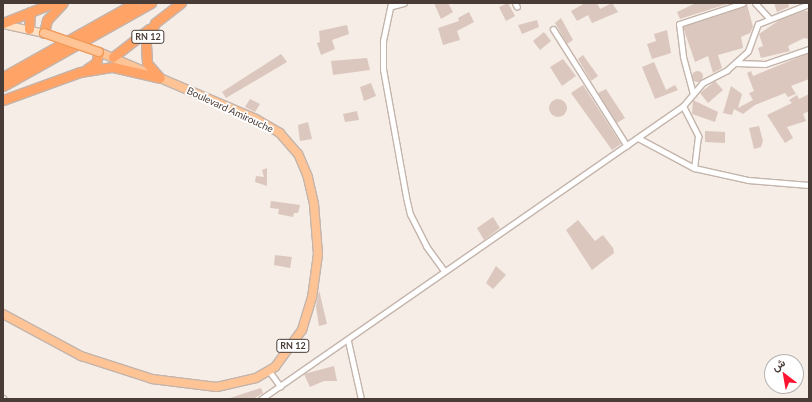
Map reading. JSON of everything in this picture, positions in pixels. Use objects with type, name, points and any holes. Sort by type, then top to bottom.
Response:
[{"type":"highway","points":[[3,24],[54,3]]},
{"type":"highway","points":[[44,33],[47,20],[63,3]]},
{"type":"highway","points":[[3,77],[135,3]]},
{"type":"highway","points":[[3,86],[151,3]]},
{"type":"highway","name":"RN 12","points":[[164,79],[147,63],[144,50],[155,23],[181,3]]},
{"type":"highway","points":[[29,29],[30,12]]},
{"type":"highway","points":[[113,57],[155,23]]},
{"type":"highway","points":[[3,100],[80,72],[96,63],[99,52]]},
{"type":"highway","points":[[80,72],[112,67],[164,79]]},
{"type":"main road","name":"RN 12","points":[[44,33],[99,52]]},
{"type":"main road","name":"Boulevard Amirouche","points":[[3,314],[81,356],[152,378],[216,387],[256,378],[269,371],[289,352],[302,330],[312,298],[318,254],[308,177],[298,154],[280,133],[164,79],[99,52]]},
{"type":"street","points":[[404,3],[392,4],[383,41],[383,69],[406,197],[423,240],[444,271]]},
{"type":"street","points":[[692,94],[679,24],[743,3]]},
{"type":"street","points":[[755,3],[769,18]]},
{"type":"street","points":[[261,399],[348,341],[444,271],[683,106],[692,94],[712,76],[737,62],[748,51],[758,24],[769,18],[809,4]]},
{"type":"street","points":[[3,24],[44,33]]},
{"type":"street","points":[[553,29],[627,146]]},
{"type":"street","points":[[737,62],[766,64],[809,49]]},
{"type":"street","points":[[683,106],[698,136],[694,168]]},
{"type":"street","points":[[638,138],[694,168],[748,180],[809,185]]},
{"type":"street","points":[[348,341],[361,399]]},
{"type":"street","points":[[269,371],[280,386]]},
{"type":"building","points":[[434,3],[448,3],[453,12],[441,19]]},
{"type":"building","points":[[508,3],[515,16],[506,21],[499,7]]},
{"type":"building","points":[[585,3],[597,3],[600,9],[612,3],[618,12],[592,23],[588,15],[577,21],[571,11]]},
{"type":"building","points":[[696,3],[730,3],[680,19],[677,12]]},
{"type":"building","points":[[774,3],[788,3],[789,7],[777,12]]},
{"type":"building","points":[[747,4],[753,27],[750,33],[741,37],[743,48],[718,55],[722,68],[713,73],[708,56],[695,62],[683,27]]},
{"type":"building","points":[[804,11],[809,11],[809,39],[804,38],[788,46],[790,51],[761,58],[758,48],[763,46],[759,34],[781,19]]},
{"type":"building","points":[[469,12],[474,22],[457,31],[460,40],[443,45],[438,28],[459,21],[458,18]]},
{"type":"building","points":[[561,18],[573,40],[567,44],[555,23]]},
{"type":"building","points":[[537,20],[539,27],[522,34],[518,25]]},
{"type":"building","points":[[347,25],[349,34],[332,40],[335,49],[321,55],[317,43],[320,42],[319,31]]},
{"type":"building","points":[[667,30],[671,53],[652,59],[647,44],[656,41],[654,34]]},
{"type":"building","points":[[544,32],[551,41],[540,50],[533,41]]},
{"type":"building","points":[[809,53],[809,79],[791,86],[796,94],[788,97],[785,93],[755,105],[743,114],[734,109],[732,115],[723,113],[731,86],[742,94],[738,108],[753,100],[749,93],[754,91],[747,73],[751,71],[753,76]]},
{"type":"building","points":[[281,54],[287,62],[226,98],[222,92]]},
{"type":"building","points":[[583,55],[598,76],[591,81],[578,59]]},
{"type":"building","points":[[367,58],[370,70],[333,75],[331,61]]},
{"type":"building","points":[[563,59],[576,76],[562,86],[550,67]]},
{"type":"building","points":[[654,62],[666,90],[675,85],[678,90],[655,99],[642,67]]},
{"type":"building","points":[[695,71],[699,71],[701,72],[701,80],[695,81],[692,78],[692,74]]},
{"type":"building","points":[[715,81],[723,90],[708,103],[700,93]]},
{"type":"building","points":[[371,83],[376,96],[364,101],[360,87]]},
{"type":"building","points":[[583,85],[621,144],[612,150],[571,93]]},
{"type":"building","points":[[606,89],[625,118],[617,123],[598,93]]},
{"type":"building","points":[[809,94],[809,111],[803,114],[806,121],[787,127],[793,138],[785,143],[767,115],[792,103],[789,100],[797,95],[799,99]]},
{"type":"building","points":[[250,99],[260,104],[255,112],[245,107]]},
{"type":"building","points":[[558,99],[564,102],[567,108],[564,114],[558,117],[552,114],[549,108],[552,102]]},
{"type":"building","points":[[693,100],[718,112],[715,122],[692,114]]},
{"type":"building","points":[[357,111],[359,120],[345,122],[343,114]]},
{"type":"building","points":[[308,122],[312,139],[300,141],[298,125]]},
{"type":"building","points":[[759,126],[763,141],[761,147],[754,149],[749,128]]},
{"type":"building","points":[[705,131],[725,132],[725,143],[705,142]]},
{"type":"building","points":[[267,168],[267,186],[255,182],[256,176],[264,177],[262,170]]},
{"type":"building","points":[[271,201],[300,205],[298,213],[294,213],[293,217],[278,214],[279,209],[270,208]]},
{"type":"building","points":[[493,217],[500,228],[484,240],[477,228]]},
{"type":"building","points":[[578,220],[595,241],[603,235],[613,248],[614,253],[592,270],[566,230]]},
{"type":"building","points":[[275,255],[292,257],[290,268],[274,265]]},
{"type":"building","points":[[496,266],[506,275],[493,289],[486,283]]},
{"type":"building","points":[[319,290],[327,324],[319,326],[316,307]]},
{"type":"building","points":[[334,366],[337,381],[324,381],[310,387],[304,374]]},
{"type":"building","points":[[261,388],[263,393],[253,399],[227,399]]}]
